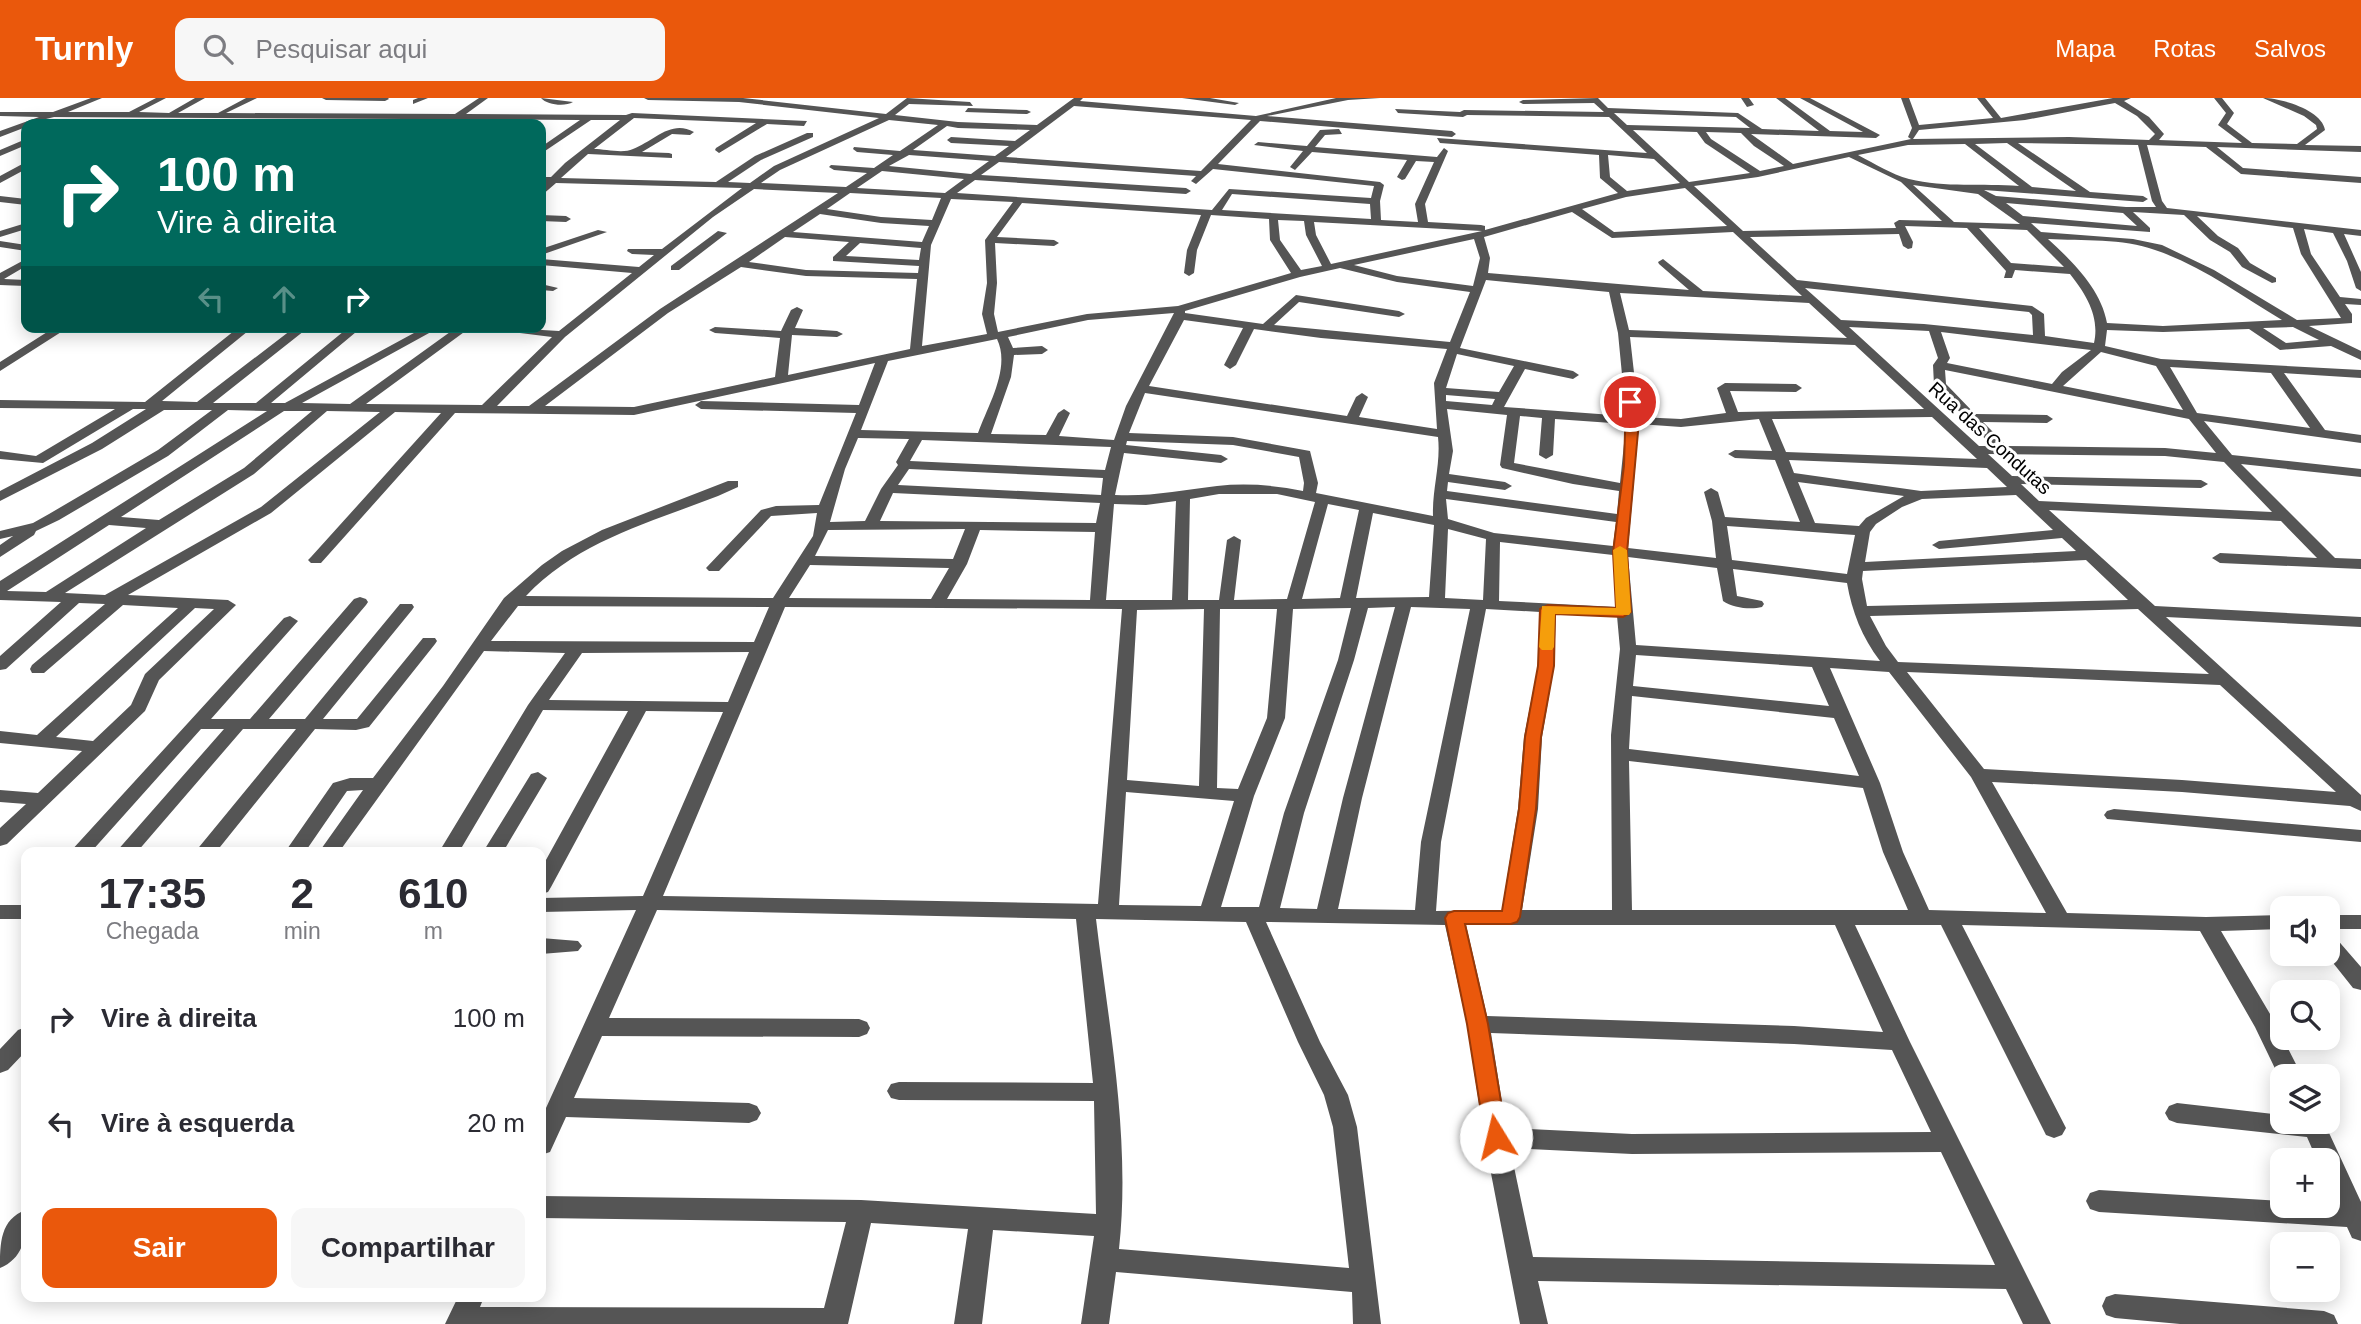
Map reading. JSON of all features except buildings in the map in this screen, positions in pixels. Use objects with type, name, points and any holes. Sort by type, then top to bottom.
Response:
[{"type":"street","points":[[40,119],[98,98]]},
{"type":"street","points":[[120,119],[162,98]]},
{"type":"street","points":[[159,119],[201,98]]},
{"type":"street","points":[[204,119],[253,98]]},
{"type":"street","points":[[289,119],[326,98],[385,99]]},
{"type":"street","points":[[452,119],[484,98]]},
{"type":"street","points":[[545,98],[548,101],[569,102]]},
{"type":"street","points":[[546,187],[649,98],[739,100],[946,124],[1038,128]]},
{"type":"street","points":[[802,109],[811,98]]},
{"type":"street","points":[[1004,111],[1014,98]]},
{"type":"street","points":[[1149,110],[1167,98]]},
{"type":"street","points":[[1186,98],[1238,99]]},
{"type":"street","points":[[1167,209],[1257,119],[1267,113],[1347,98],[1376,98]]},
{"type":"street","points":[[1780,98],[1829,134]]},
{"type":"street","points":[[1804,98],[1876,135],[1904,143]]},
{"type":"street","points":[[1905,98],[1916,128]]},
{"type":"street","points":[[1981,98],[1999,121]]},
{"type":"street","points":[[2218,98],[2230,113],[2222,125],[2250,144]]},
{"type":"street","points":[[2267,98],[2307,114],[2320,124],[2321,130],[2305,139],[2300,146]]},
{"type":"street","points":[[1219,116],[1238,99]]},
{"type":"street","points":[[1283,99],[1320,103]]},
{"type":"street","points":[[1904,143],[1916,128],[1999,121],[2120,99],[2157,129],[2160,134],[2147,142]]},
{"type":"street","points":[[837,113],[852,100]]},
{"type":"street","points":[[484,411],[561,335],[640,270],[753,184],[787,163],[888,117],[909,100],[971,104],[1004,111],[1027,112]]},
{"type":"street","points":[[916,351],[926,245],[947,195],[1075,101],[1149,110],[1388,129],[1449,142]]},
{"type":"street","points":[[1424,225],[1420,204],[1467,101]]},
{"type":"street","points":[[1512,102],[1738,115],[1759,131]]},
{"type":"street","points":[[25,104],[71,107]]},
{"type":"street","points":[[958,125],[971,104]]},
{"type":"street","points":[[1011,127],[1037,104]]},
{"type":"street","points":[[1388,129],[1398,111],[1462,117],[1601,106]]},
{"type":"street","name":"Rua das Condutas","points":[[1601,106],[2358,802]]},
{"type":"street","points":[[562,117],[579,107]]},
{"type":"street","points":[[1692,113],[1710,129]]},
{"type":"street","points":[[0,114],[589,118],[631,116],[804,123]]},
{"type":"street","points":[[1806,115],[1835,115]]},
{"type":"street","points":[[546,120],[551,117]]},
{"type":"street","points":[[546,157],[589,118]]},
{"type":"street","points":[[673,143],[708,119]]},
{"type":"street","points":[[719,150],[767,120]]},
{"type":"street","points":[[530,411],[664,312],[816,210],[881,170],[946,124]]},
{"type":"street","points":[[0,135],[21,127]]},
{"type":"street","points":[[1623,127],[1876,135]]},
{"type":"street","points":[[1699,128],[1708,141],[1758,174]]},
{"type":"street","points":[[632,154],[670,131],[690,132]]},
{"type":"street","points":[[1744,131],[1757,144],[1792,167]]},
{"type":"street","points":[[0,135],[21,139]]},
{"type":"street","points":[[720,183],[766,153],[810,135]]},
{"type":"street","points":[[1295,167],[1317,139],[1449,142],[1653,156]]},
{"type":"street","points":[[951,140],[1075,156]]},
{"type":"street","points":[[1098,603],[1103,528],[1111,474],[1141,389],[1180,313],[1298,274],[1478,235],[1625,194],[1758,174],[1904,143],[2069,140],[2361,149]]},
{"type":"street","points":[[0,153],[21,142]]},
{"type":"street","points":[[2011,142],[2088,195]]},
{"type":"street","points":[[2147,142],[2157,201],[2164,210]]},
{"type":"street","points":[[1969,143],[2030,190]]},
{"type":"street","points":[[2208,144],[2241,171],[2361,180]]},
{"type":"street","points":[[1258,145],[1439,160]]},
{"type":"street","points":[[2275,145],[2323,177]]},
{"type":"street","points":[[1284,156],[1291,147]]},
{"type":"street","points":[[857,149],[995,160],[1206,170],[1377,184],[1376,222]]},
{"type":"street","points":[[587,151],[669,156]]},
{"type":"street","points":[[1603,152],[1605,178],[1625,194]]},
{"type":"street","points":[[1849,154],[1905,181],[1986,196],[2126,210],[2132,208],[2187,212],[2361,233]]},
{"type":"street","points":[[1382,165],[1387,156]]},
{"type":"street","points":[[546,157],[576,159]]},
{"type":"street","points":[[1402,177],[1413,158]]},
{"type":"street","points":[[834,167],[1186,191]]},
{"type":"street","points":[[2,177],[21,168]]},
{"type":"street","points":[[2,177],[21,176]]},
{"type":"street","points":[[546,180],[851,188],[1019,201],[1498,229]]},
{"type":"street","points":[[1905,181],[1951,224]]},
{"type":"street","points":[[2056,387],[2062,376],[2082,366],[2099,348],[2101,326],[2097,305],[2041,235],[1986,196],[1978,187],[2157,201]]},
{"type":"street","points":[[1189,273],[1192,250],[1211,213],[1229,192],[1375,201]]},
{"type":"street","points":[[0,199],[21,201]]},
{"type":"street","points":[[983,437],[1005,377],[1009,352],[989,325],[992,283],[990,240],[1019,201]]},
{"type":"street","points":[[1576,209],[1612,236],[1737,231],[1903,231]]},
{"type":"street","points":[[816,210],[873,219],[935,223]]},
{"type":"street","points":[[2019,219],[2146,230],[2126,210]]},
{"type":"street","points":[[2187,212],[2210,235],[2234,250],[2246,265],[2272,280]]},
{"type":"street","points":[[1274,216],[1272,234],[1280,251],[1298,274]]},
{"type":"street","points":[[546,218],[566,219]]},
{"type":"street","points":[[1309,219],[1311,235],[1333,266],[1397,279],[1476,290]]},
{"type":"street","points":[[1908,246],[1899,223],[2031,227]]},
{"type":"street","points":[[2101,326],[2163,330],[2348,321],[2349,318],[2306,254],[2297,224]]},
{"type":"street","points":[[1970,225],[1981,233],[2008,271],[2072,271]]},
{"type":"street","points":[[0,234],[21,228]]},
{"type":"street","points":[[2336,229],[2352,261],[2361,288]]},
{"type":"street","points":[[546,250],[602,232]]},
{"type":"street","points":[[675,268],[694,251],[722,233]]},
{"type":"street","points":[[783,234],[926,245]]},
{"type":"street","points":[[1437,602],[1441,522],[1439,494],[1446,451],[1440,397],[1442,376],[1482,276],[1485,258],[1478,235]]},
{"type":"street","points":[[2041,235],[2133,242],[2158,247],[2199,266],[2296,324],[2361,356]]},
{"type":"street","points":[[857,240],[837,259],[923,262]]},
{"type":"street","points":[[990,240],[1054,243]]},
{"type":"street","points":[[0,244],[21,247]]},
{"type":"street","points":[[632,251],[694,251]]},
{"type":"street","points":[[546,262],[640,270]]},
{"type":"street","points":[[1663,262],[1698,292]]},
{"type":"street","points":[[739,264],[806,273],[921,276]]},
{"type":"street","points":[[0,277],[21,265]]},
{"type":"street","points":[[1482,276],[1614,289],[1811,300]]},
{"type":"street","points":[[0,282],[21,283]]},
{"type":"street","points":[[1793,283],[1925,315],[1982,318],[2039,339],[2099,348],[2161,363],[2361,374]]},
{"type":"street","points":[[1614,289],[1625,333],[1633,421],[1620,552],[1628,649],[1621,754],[1622,919]]},
{"type":"street","points":[[1265,328],[1296,298],[1399,314]]},
{"type":"street","points":[[2337,300],[2361,302]]},
{"type":"street","points":[[781,381],[786,333],[797,310]]},
{"type":"street","points":[[1836,323],[1925,315],[1982,318],[2035,310],[2039,339]]},
{"type":"street","points":[[0,404],[261,405],[322,410],[634,411],[1087,317],[1180,313],[1265,328],[1453,348],[1573,375]]},
{"type":"street","points":[[1925,315],[1944,358],[1939,365],[1940,385],[2002,449]]},
{"type":"street","points":[[1230,365],[1250,326]]},
{"type":"street","points":[[2254,327],[2284,347],[2333,342]]},
{"type":"street","points":[[715,330],[837,334]]},
{"type":"street","points":[[0,367],[54,333]]},
{"type":"street","points":[[0,497],[97,446],[157,404],[240,333]]},
{"type":"street","points":[[202,405],[295,333]]},
{"type":"street","points":[[261,405],[349,333]]},
{"type":"street","points":[[0,588],[285,406],[423,333]]},
{"type":"street","points":[[351,410],[457,333]]},
{"type":"street","points":[[544,333],[561,335]]},
{"type":"street","points":[[1625,333],[1857,342]]},
{"type":"street","points":[[1009,352],[1042,351]]},
{"type":"street","points":[[546,1135],[650,903],[780,600],[806,560],[824,518],[852,434],[881,368],[882,359]]},
{"type":"street","points":[[2161,363],[2193,416],[2227,457],[2331,563]]},
{"type":"street","points":[[1495,410],[1521,365]]},
{"type":"street","points":[[1939,365],[2193,416],[2361,439]]},
{"type":"street","points":[[2276,371],[2320,434]]},
{"type":"street","points":[[1733,416],[1723,388],[1725,387],[1796,388]]},
{"type":"street","points":[[1141,389],[1445,434]]},
{"type":"street","points":[[1440,397],[1502,396]]},
{"type":"street","points":[[1351,421],[1362,397]]},
{"type":"street","points":[[1440,397],[1495,410],[1633,421],[1693,422],[1764,415],[1934,414]]},
{"type":"street","points":[[0,455],[38,460],[133,404]]},
{"type":"street","points":[[0,552],[38,526],[163,453],[227,405]]},
{"type":"street","points":[[659,406],[863,409]]},
{"type":"street","points":[[51,596],[85,572],[249,471],[322,410]]},
{"type":"street","points":[[38,669],[117,598],[266,510],[390,410]]},
{"type":"street","points":[[316,560],[450,411]]},
{"type":"street","points":[[1514,412],[1507,465],[1573,480],[1628,488]]},
{"type":"street","points":[[1051,439],[1064,413]]},
{"type":"street","points":[[1546,455],[1549,415]]},
{"type":"street","points":[[1764,415],[1809,527]]},
{"type":"street","points":[[1971,418],[2047,419]]},
{"type":"street","points":[[852,434],[1120,443],[1233,441],[1305,454],[1316,497],[1289,604],[1276,718],[1245,796],[1209,913]]},
{"type":"street","points":[[871,525],[918,436]]},
{"type":"street","points":[[1120,443],[1221,459]]},
{"type":"street","points":[[1976,450],[2165,452],[2361,473]]},
{"type":"street","points":[[1735,454],[1990,464]]},
{"type":"street","points":[[905,465],[1111,474]]},
{"type":"street","points":[[1441,477],[1505,486]]},
{"type":"street","points":[[1791,477],[1920,495],[2020,491]]},
{"type":"street","points":[[2008,480],[2201,484]]},
{"type":"street","points":[[332,847],[510,601],[544,570],[569,553],[639,521],[733,484]]},
{"type":"street","points":[[888,489],[1146,502],[1245,489],[1316,497],[1441,522],[1493,537],[1726,565],[1855,573],[2090,555]]},
{"type":"street","points":[[1711,492],[1719,521],[1730,600],[1756,604]]},
{"type":"street","points":[[1439,494],[1623,519]]},
{"type":"street","points":[[1920,495],[1882,512],[1863,531],[1855,573],[1860,611],[1871,636],[1892,666],[1979,775],[2059,918]]},
{"type":"street","points":[[1180,605],[1183,497]]},
{"type":"street","points":[[2035,505],[2286,517]]},
{"type":"street","points":[[1367,507],[1346,660],[1260,914],[1308,1042],[1336,1095],[1345,1127],[1367,1324]]},
{"type":"street","points":[[713,568],[766,513],[776,510],[871,525],[1103,528]]},
{"type":"street","points":[[107,520],[164,525]]},
{"type":"street","points":[[1719,521],[1863,531]]},
{"type":"street","points":[[937,602],[958,564],[974,525]]},
{"type":"street","points":[[0,535],[38,526]]},
{"type":"street","points":[[1939,545],[2067,533]]},
{"type":"street","points":[[1425,918],[1432,842],[1485,604],[1493,537]]},
{"type":"street","points":[[1208,792],[1219,604],[1234,540]]},
{"type":"street","points":[[2220,558],[2361,565]]},
{"type":"street","points":[[806,560],[958,564]]},
{"type":"street","points":[[0,595],[117,598],[228,605],[156,673],[139,707],[0,839]]},
{"type":"street","points":[[0,665],[77,597]]},
{"type":"street","points":[[510,601],[780,600],[1180,605],[1437,602],[1623,612]]},
{"type":"street","points":[[40,742],[193,602]]},
{"type":"street","points":[[131,847],[360,602]]},
{"type":"street","points":[[1095,1324],[1105,1259],[1110,1186],[1097,911],[1118,785],[1130,603]]},
{"type":"street","points":[[1326,915],[1341,841],[1404,603]]},
{"type":"street","points":[[209,847],[406,607]]},
{"type":"street","points":[[1860,611],[2147,607],[2361,622]]},
{"type":"street","points":[[1511,917],[1528,809],[1533,737],[1546,666],[1548,609]]},
{"type":"street","points":[[85,847],[290,621]]},
{"type":"street","points":[[198,724],[363,723],[429,642]]},
{"type":"street","points":[[478,646],[760,647]]},
{"type":"street","points":[[452,847],[537,705],[577,648]]},
{"type":"street","points":[[1628,649],[1819,663],[2226,680]]},
{"type":"street","points":[[1819,663],[1871,783],[1893,852],[1922,917]]},
{"type":"street","points":[[1625,690],[1841,713]]},
{"type":"street","points":[[537,705],[733,707]]},
{"type":"street","points":[[546,878],[640,706]]},
{"type":"street","points":[[1,737],[99,747]]},
{"type":"street","points":[[1621,754],[1871,783]]},
{"type":"street","points":[[1979,775],[2142,783],[2358,802]]},
{"type":"street","points":[[496,847],[538,778]]},
{"type":"street","points":[[298,847],[340,787],[350,784],[378,785]]},
{"type":"street","points":[[1118,785],[1245,796]]},
{"type":"street","points":[[0,796],[42,799]]},
{"type":"street","points":[[2114,816],[2361,836]]},
{"type":"street","points":[[546,905],[650,903],[1425,918],[1947,917],[2206,924],[2270,922]]},
{"type":"street","points":[[0,912],[21,912]]},
{"type":"street","points":[[1947,917],[2054,1128]]},
{"type":"street","points":[[1454,918],[1478,1024],[1496,1137],[1534,1324]]},
{"type":"street","points":[[1842,918],[2036,1324]]},
{"type":"street","points":[[2340,922],[2361,922]]},
{"type":"street","points":[[2206,924],[2265,1025],[2284,1064]]},
{"type":"street","points":[[546,946],[571,947]]},
{"type":"street","points":[[2340,957],[2361,982]]},
{"type":"street","points":[[1478,1024],[1794,1035],[1899,1042]]},
{"type":"street","points":[[593,1027],[859,1028]]},
{"type":"street","points":[[0,1064],[21,1041]]},
{"type":"street","points":[[899,1091],[1104,1092]]},
{"type":"street","points":[[559,1108],[750,1113]]},
{"type":"street","points":[[2177,1113],[2270,1121]]},
{"type":"street","points":[[2099,1201],[2358,1223],[2317,1134]]},
{"type":"street","points":[[1496,1137],[1632,1144],[1949,1142]]},
{"type":"street","points":[[546,1207],[861,1211],[1108,1226]]},
{"type":"street","points":[[464,1313],[835,1323],[861,1211]]},
{"type":"street","points":[[968,1324],[982,1219]]},
{"type":"street","points":[[0,1256],[21,1228]]},
{"type":"street","points":[[1105,1259],[1364,1281]]},
{"type":"street","points":[[1524,1269],[2015,1277]]},
{"type":"street","points":[[2115,1306],[2323,1324]]},
{"type":"slow traffic","points":[[1547,647],[1548,609],[1623,612],[1620,550]]},
{"type":"route","points":[[1496,1137],[1478,1024],[1454,918],[1511,917],[1528,809],[1533,737],[1546,666],[1548,609],[1623,612],[1620,552],[1630,466],[1633,421],[1630,402]]}]
